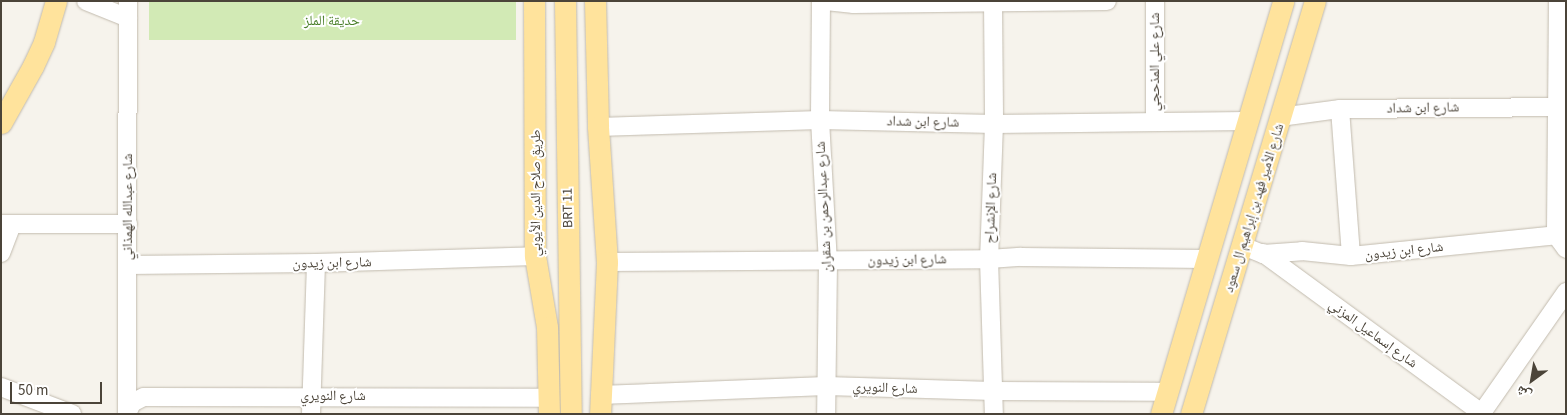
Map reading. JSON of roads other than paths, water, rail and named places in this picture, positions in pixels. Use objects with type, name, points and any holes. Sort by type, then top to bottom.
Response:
[{"type":"main road","points":[[1,123],[36,60],[56,1]]},
{"type":"main road","name":"طريق صلاح الدين الأيوبي","points":[[534,1],[535,256],[547,327],[548,406]]},
{"type":"main road","name":"BRT 11","points":[[565,1],[571,414]]},
{"type":"main road","points":[[595,1],[598,127],[607,262],[600,404]]},
{"type":"main road","points":[[1162,414],[1283,1]]},
{"type":"main road","name":"شارع الأمير فهد بن إبراهيم ال سعود","points":[[1196,411],[1315,1]]},
{"type":"street","points":[[86,1],[128,10]]},
{"type":"street","name":"شارع عبدالرحمن بن شقران","points":[[821,1],[820,120],[828,261],[826,414]]},
{"type":"street","points":[[826,1],[854,4],[1107,1]]},
{"type":"street","name":"شارع علي المذحجي","points":[[1155,1],[1155,122]]},
{"type":"street","points":[[1558,1],[1563,240]]},
{"type":"street","name":"شارع الإنشراح","points":[[993,2],[994,124],[989,259],[994,414]]},
{"type":"street","name":"شارع عبدالله الهمذاني","points":[[127,414],[128,10]]},
{"type":"street","name":"شارع ابن شداد","points":[[1280,117],[1340,109],[1561,107]]},
{"type":"street","points":[[1340,109],[1351,256]]},
{"type":"street","name":"شارع ابن شداد","points":[[598,127],[820,120],[994,124],[1247,121]]},
{"type":"street","points":[[1,253],[7,224],[128,224]]},
{"type":"street","name":"شارع ابن زيدون","points":[[1243,246],[1263,254],[1302,251],[1351,256],[1563,240]]},
{"type":"street","name":"شارع إسماعيل المزني","points":[[1263,254],[1482,413]]},
{"type":"street","name":"شارع ابن زيدون","points":[[128,266],[316,264],[535,256]]},
{"type":"street","name":"شارع ابن زيدون","points":[[607,262],[989,259],[1021,256],[1207,259]]},
{"type":"street","points":[[310,405],[316,264]]},
{"type":"street","points":[[1482,413],[1566,292]]},
{"type":"street","name":"شارع النويري","points":[[600,404],[826,386],[992,391],[1169,392]]},
{"type":"street","points":[[1,387],[72,414]]},
{"type":"street","name":"شارع النويري","points":[[127,414],[132,403],[144,397],[310,405],[548,406]]},
{"type":"park label","name":"حديقة الملز","points":[[332,21]]}]
